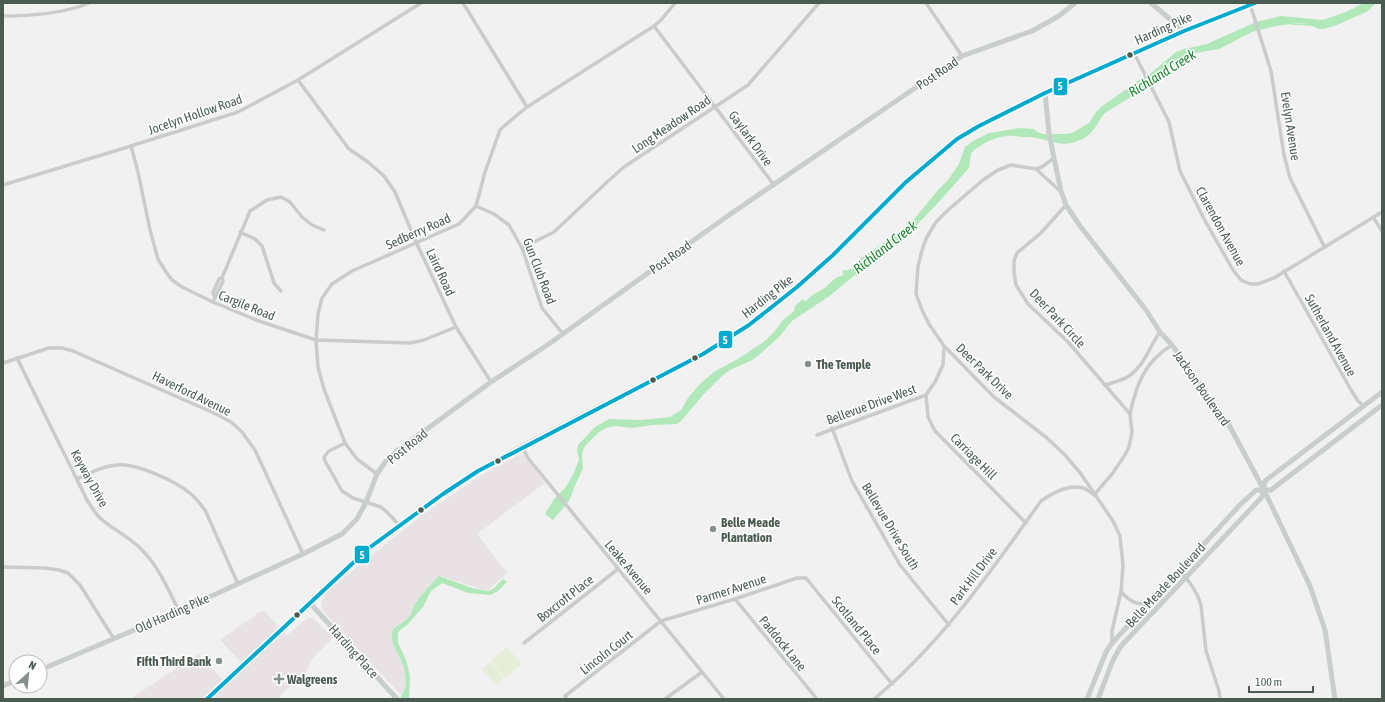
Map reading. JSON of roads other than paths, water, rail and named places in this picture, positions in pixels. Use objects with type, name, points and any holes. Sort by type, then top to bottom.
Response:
[{"type":"main road","name":"Harding Pike","points":[[208,699],[369,548],[399,525],[443,494],[522,447],[703,354],[749,325],[797,287],[833,255],[906,182],[951,144],[979,126],[1046,93],[1184,31],[1253,4]]},
{"type":"street","points":[[3,16],[52,12],[89,3]]},
{"type":"street","name":"Jocelyn Hollow Road","points":[[3,185],[238,112],[298,80],[421,3]]},
{"type":"street","points":[[463,3],[527,106]]},
{"type":"street","name":"Sedberry Road","points":[[377,474],[357,458],[345,443],[336,423],[318,368],[316,340],[318,314],[322,298],[332,284],[352,271],[459,224],[476,206],[485,172],[500,130],[527,106],[654,26],[675,3]]},
{"type":"street","name":"Long Meadow Road","points":[[522,248],[554,232],[606,182],[624,167],[751,82],[819,3]]},
{"type":"street","points":[[926,3],[962,56]]},
{"type":"street","name":"Post Road","points":[[303,554],[345,532],[357,519],[366,502],[377,474],[386,461],[397,451],[491,382],[563,334],[774,185],[962,56],[1032,31],[1059,16],[1075,3]]},
{"type":"street","points":[[1152,3],[1184,31]]},
{"type":"street","name":"Evelyn Avenue","points":[[1253,4],[1271,71],[1284,155],[1290,178],[1324,246]]},
{"type":"street","name":"Gaylark Drive","points":[[654,26],[716,106],[774,185]]},
{"type":"street","name":"Clarendon Avenue","points":[[1134,53],[1169,122],[1180,171],[1204,219],[1233,270],[1241,280],[1250,284],[1258,284],[1274,278],[1324,246],[1382,212]]},
{"type":"street","name":"Laird Road","points":[[298,80],[349,149],[368,162],[384,176],[394,192],[456,327],[491,382]]},
{"type":"street","name":"Jackson Boulevard","points":[[1046,93],[1049,133],[1061,191],[1066,205],[1080,226],[1146,310],[1160,332],[1172,345],[1229,425],[1264,490],[1310,586],[1324,630],[1335,699]]},
{"type":"street","name":"Cargile Road","points":[[131,146],[158,259],[172,280],[192,292],[278,328],[316,340],[410,343],[424,340],[456,327]]},
{"type":"street","points":[[1036,169],[1042,167],[1054,158]]},
{"type":"street","name":"Deer Park Drive","points":[[1036,169],[1011,165],[998,170],[983,180],[936,222],[927,237],[918,266],[916,294],[929,324],[944,346],[994,397],[1047,438],[1065,455],[1081,474],[1094,495],[1113,520],[1120,536],[1123,565],[1121,592],[1112,627],[1112,643]]},
{"type":"street","points":[[1036,169],[1061,191]]},
{"type":"street","points":[[213,302],[223,281],[222,278],[240,232],[250,212],[267,200],[281,197],[290,202],[302,217],[312,225],[324,230]]},
{"type":"street","name":"Deer Park Circle","points":[[1066,205],[1041,233],[1017,253],[1014,261],[1016,285],[1028,304],[1069,344],[1130,414]]},
{"type":"street","name":"Gun Club Road","points":[[476,206],[494,214],[509,225],[522,248],[542,308],[563,334]]},
{"type":"street","points":[[1373,217],[1382,231]]},
{"type":"street","points":[[240,232],[255,239],[262,246],[274,283],[281,291]]},
{"type":"street","name":"Sutherland Avenue","points":[[1284,271],[1350,390],[1358,401],[1364,406]]},
{"type":"street","points":[[1105,385],[1124,379],[1132,374],[1146,358],[1160,332]]},
{"type":"street","points":[[1094,495],[1112,474],[1129,447],[1132,432],[1130,414],[1138,383],[1143,374],[1163,351],[1172,345]]},
{"type":"street","name":"Bellevue Drive West","points":[[817,434],[926,395],[935,382],[943,365],[944,346]]},
{"type":"street","name":"Haverford Avenue","points":[[3,363],[49,348],[74,350],[214,412],[231,422],[242,432],[255,450],[303,554]]},
{"type":"street","name":"Keyway Drive","points":[[17,358],[87,500],[100,517],[141,548],[159,572],[179,611]]},
{"type":"street","name":"Belle Meade Boulevard","points":[[1098,699],[1101,689],[1120,648],[1262,497],[1265,481],[1382,392]]},
{"type":"street","name":"Carriage Hill","points":[[926,395],[928,417],[935,431],[1026,523]]},
{"type":"street","points":[[1375,398],[1382,404]]},
{"type":"street","name":"Belle Meade Boulevard","points":[[1087,699],[1106,652],[1112,643],[1179,570],[1256,490],[1271,490],[1382,404]]},
{"type":"street","points":[[1364,406],[1370,414]]},
{"type":"street","name":"Bellevue Drive South","points":[[832,428],[852,481],[900,565],[949,625]]},
{"type":"street","points":[[345,443],[329,451],[324,457],[342,491],[353,498],[374,504],[387,512],[399,525]]},
{"type":"street","name":"Leake Avenue","points":[[522,447],[528,458],[724,699]]},
{"type":"street","points":[[77,479],[110,466],[128,465],[148,471],[185,490],[197,500],[205,510],[238,584]]},
{"type":"street","name":"Park Hill Drive","points":[[874,699],[892,684],[949,625],[1041,501],[1054,492],[1070,488],[1083,488],[1094,495]]},
{"type":"street","points":[[1212,535],[1219,542]]},
{"type":"street","name":"Old Harding Pike","points":[[48,667],[179,611],[303,554]]},
{"type":"street","points":[[3,567],[46,568],[68,573],[80,585],[114,639]]},
{"type":"street","name":"Boxcroft Place","points":[[524,643],[618,569]]},
{"type":"street","points":[[1179,570],[1194,588],[1199,598],[1207,655],[1219,691],[1220,699]]},
{"type":"street","name":"Parmer Avenue","points":[[661,621],[735,599],[797,578],[806,578]]},
{"type":"street","name":"Scotland Place","points":[[806,578],[892,684]]},
{"type":"street","points":[[1121,592],[1134,603],[1142,604],[1150,602],[1156,608]]},
{"type":"street","name":"Paddock Lane","points":[[735,599],[817,699]]},
{"type":"street","name":"Harding Place","points":[[310,603],[397,699]]},
{"type":"street","name":"Lincoln Court","points":[[567,699],[565,696],[661,621]]},
{"type":"street","points":[[1112,643],[1120,648]]},
{"type":"street","points":[[665,699],[702,672]]},
{"type":"water","points":[[1364,3],[1376,3],[1368,11],[1337,25],[1324,29],[1298,23],[1276,26],[1252,32],[1219,49],[1190,54],[1174,63],[1156,81],[1105,113],[1092,132],[1078,141],[1065,144],[1032,137],[1009,136],[993,139],[983,144],[971,153],[969,168],[912,230],[880,254],[831,295],[792,321],[780,336],[760,354],[722,376],[677,424],[632,428],[615,426],[606,428],[599,432],[585,446],[582,453],[583,468],[569,501],[553,520],[545,514],[554,499],[565,488],[574,473],[579,459],[577,451],[578,445],[595,427],[609,419],[641,420],[670,417],[681,410],[688,398],[700,384],[714,372],[743,356],[766,340],[783,320],[794,311],[795,306],[803,299],[805,301],[807,300],[835,279],[844,275],[842,271],[852,269],[860,259],[898,233],[915,218],[948,180],[959,164],[965,147],[973,141],[989,133],[1019,128],[1034,129],[1037,132],[1044,134],[1072,133],[1089,123],[1101,107],[1151,73],[1176,52],[1207,44],[1256,22],[1281,16],[1323,20],[1346,12]]},
{"type":"water","points":[[439,576],[472,588],[488,591],[493,589],[503,579],[507,582],[498,591],[490,595],[468,593],[442,583],[431,591],[423,607],[407,625],[399,631],[398,634],[398,643],[406,660],[410,676],[409,699],[401,699],[406,682],[402,663],[393,643],[392,632],[410,616],[414,606],[429,586]]},
{"type":"waterway","name":"Richland Creek","points":[[1291,24],[1311,25]]},
{"type":"place","name":"The Temple","points":[[808,364]]},
{"type":"place","name":"Belle Meade Plantation","points":[[713,529]]},
{"type":"place","name":"Fifth Third Bank","points":[[219,661]]},
{"type":"place","name":"Walgreens","points":[[279,679]]}]
